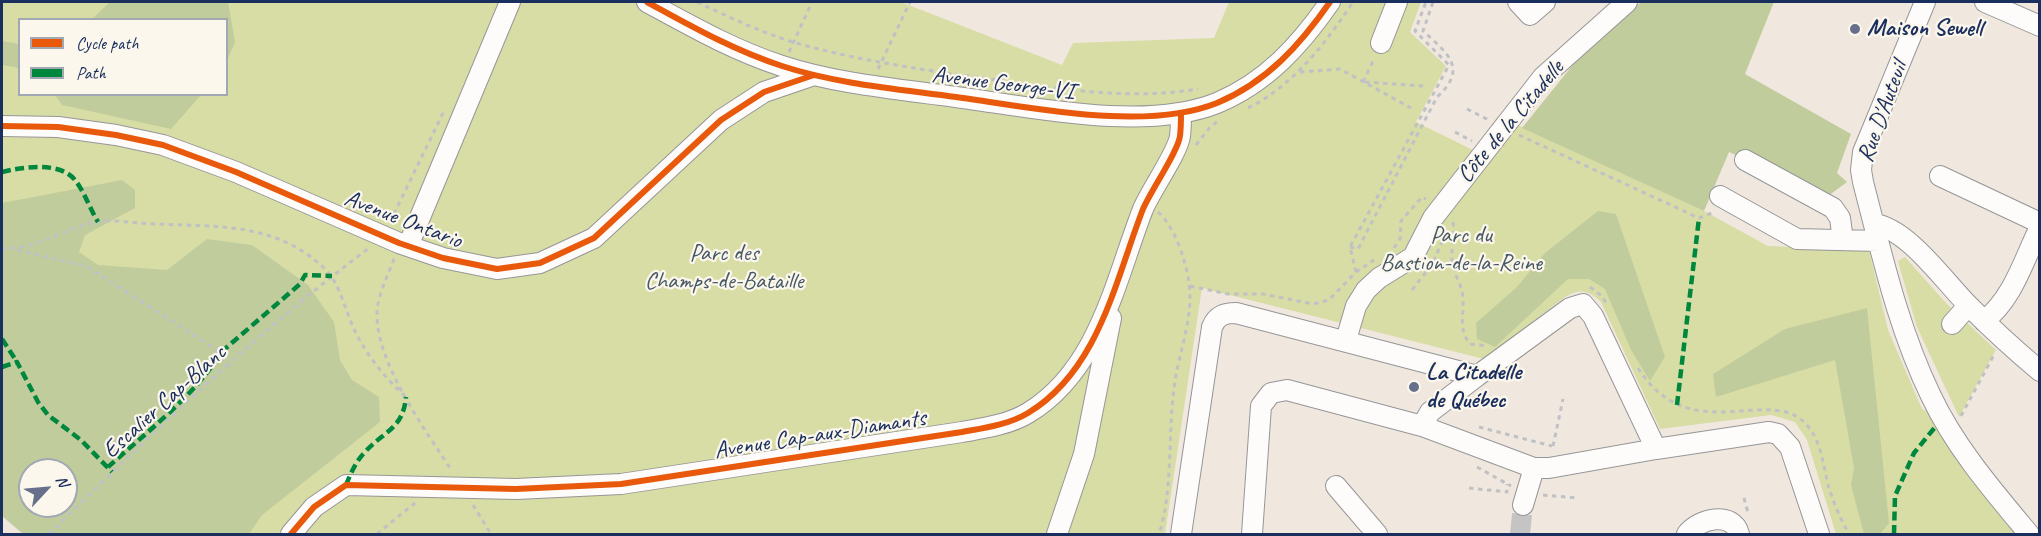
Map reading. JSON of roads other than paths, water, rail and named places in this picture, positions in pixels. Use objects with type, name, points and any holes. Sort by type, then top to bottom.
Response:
[{"type":"street","points":[[404,245],[510,2]]},
{"type":"street","name":"Avenue George-VI","points":[[646,2],[731,47],[814,75],[866,85],[1059,110],[1135,116],[1181,113],[1216,103],[1247,88],[1273,70],[1310,30],[1330,2]]},
{"type":"street","points":[[1381,43],[1397,2]]},
{"type":"street","points":[[1518,2],[1530,15],[1545,2]]},
{"type":"street","name":"Côte de la Citadelle","points":[[1346,340],[1356,306],[1366,290],[1379,278],[1413,257],[1437,229],[1504,128],[1543,77],[1627,2]]},
{"type":"street","name":"Rue D'Auteuil","points":[[1925,2],[1863,152],[1861,170],[1900,321],[1932,398],[1960,444],[2030,534]]},
{"type":"street","points":[[1985,2],[2040,26]]},
{"type":"street","name":"Avenue Ontario","points":[[2,126],[70,129],[116,135],[163,146],[236,172],[404,245],[443,258],[497,269],[540,263],[594,238],[721,120],[764,92],[814,75]]},
{"type":"street","name":"Avenue Cap-aux-Diamants","points":[[291,534],[314,507],[346,485],[516,489],[621,484],[962,432],[1012,420],[1045,400],[1078,364],[1093,339],[1117,289],[1148,197],[1180,138],[1181,113]]},
{"type":"street","points":[[1745,160],[1833,208],[1840,218],[1843,240]]},
{"type":"street","points":[[1940,176],[2040,225],[2006,298],[1995,313],[1984,321]]},
{"type":"street","points":[[1720,196],[1797,239],[1843,240],[1876,232],[1887,226],[1907,241],[1968,306],[2040,371]]},
{"type":"street","name":"Avenue Cap-aux-Diamants","points":[[1057,534],[1086,443],[1117,289]]},
{"type":"street","points":[[1422,426],[1430,412],[1477,376],[1570,308],[1583,304],[1593,316],[1656,448]]},
{"type":"street","points":[[1952,324],[1968,306]]},
{"type":"street","points":[[1181,534],[1215,319],[1227,313],[1236,313],[1477,376]]},
{"type":"street","points":[[1252,534],[1261,406],[1264,399],[1271,393],[1287,390],[1422,426],[1538,468],[1769,432],[1779,434],[1790,447],[1818,534]]},
{"type":"street","points":[[1523,506],[1538,468]]},
{"type":"street","points":[[1336,486],[1377,534]]},
{"type":"street","points":[[1687,534],[1692,528],[1702,523],[1721,519],[1730,521],[1737,527],[1739,534]]},
{"type":"tunnel","points":[[1520,534],[1523,505]]},
{"type":"place","name":"Maison Sewell","points":[[1855,29]]},
{"type":"place","name":"La Citadelle de Québec","points":[[1414,387]]},
{"type":"park label","name":"Parc du Bastion-de-la-Reine","points":[[1461,250]]},
{"type":"park label","name":"Parc des Champs-de-Bataille","points":[[724,268]]}]
